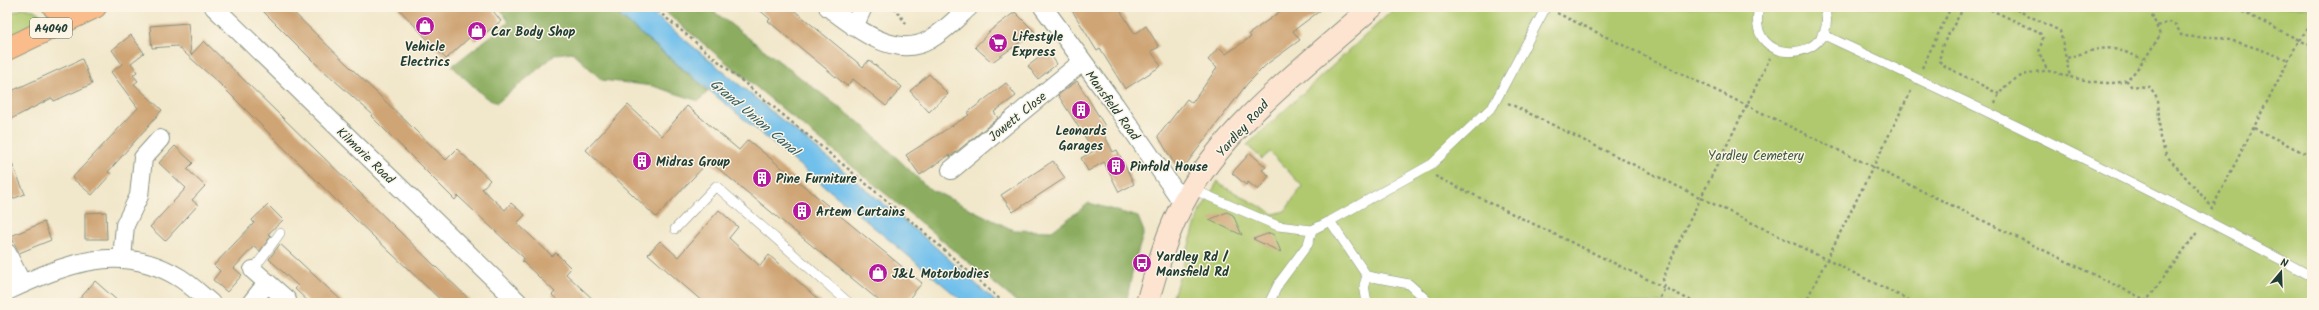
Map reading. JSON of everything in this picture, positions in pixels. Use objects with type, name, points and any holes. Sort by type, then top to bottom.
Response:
[{"type":"main road","points":[[54,7],[62,7]]},
{"type":"main road","name":"A4040","points":[[7,49],[95,7]]},
{"type":"main road","name":"Yardley Road","points":[[1147,303],[1168,238],[1187,196],[1222,147],[1269,98],[1372,7]]},
{"type":"street","name":"Kilmorie Road","points":[[214,7],[519,303]]},
{"type":"street","points":[[828,7],[854,27],[874,38],[895,44],[914,46],[929,40],[969,7]]},
{"type":"street","points":[[854,27],[863,7]]},
{"type":"street","name":"Mansfield Road","points":[[1043,7],[1082,62],[1187,196]]},
{"type":"street","name":"Jowett Close","points":[[951,170],[1082,62]]},
{"type":"street","points":[[122,259],[125,225],[139,196],[143,158],[160,139]]},
{"type":"street","points":[[7,254],[15,287],[84,261],[122,259],[155,265],[181,278],[211,303]]},
{"type":"street","points":[[253,270],[287,300]]},
{"type":"street","points":[[251,303],[267,283]]},
{"type":"lane","points":[[1187,196],[1278,226],[1312,230],[1330,221],[1432,164],[1493,106],[1546,7]]},
{"type":"lane","points":[[1759,7],[1758,27],[1762,37],[1775,48],[1790,53],[1802,52],[1812,47],[1822,34],[1826,18],[1824,7]]},
{"type":"lane","points":[[1822,34],[1991,113],[2206,220],[2312,277]]},
{"type":"lane","points":[[676,229],[716,186],[850,303]]},
{"type":"lane","points":[[1330,221],[1367,276],[1409,284],[1430,303]]},
{"type":"lane","points":[[1269,303],[1279,283],[1308,244],[1312,230]]},
{"type":"lane","points":[[253,270],[280,234]]},
{"type":"lane","points":[[1367,276],[1364,285],[1367,303]]},
{"type":"path","points":[[654,7],[917,226],[1004,303]]},
{"type":"path","points":[[894,7],[907,25]]},
{"type":"path","points":[[1546,7],[2146,302],[2152,303]]},
{"type":"path","points":[[1805,303],[1917,79],[1951,7]]},
{"type":"path","points":[[1964,7],[1943,44],[1939,61],[1946,67],[1999,94]]},
{"type":"path","points":[[1985,7],[2039,32],[2043,38],[2039,52],[2047,70]]},
{"type":"path","points":[[2011,7],[2060,31],[2070,77]]},
{"type":"path","points":[[1991,113],[1999,94],[2004,88],[2018,77],[2033,72],[2047,70],[2070,77],[2107,82],[2126,80],[2160,35],[2149,7]]},
{"type":"path","points":[[2233,7],[2312,46]]},
{"type":"path","points":[[2157,26],[2170,22],[2176,25],[2182,35],[2220,37],[2289,60]]},
{"type":"path","points":[[2146,302],[2206,220],[2299,40],[2312,24]]},
{"type":"path","points":[[1657,303],[1665,288],[1663,279],[1676,248],[1775,48]]},
{"type":"path","points":[[2067,58],[2097,48],[2112,48],[2143,59]]},
{"type":"path","points":[[2126,80],[2131,86],[2150,87],[2158,99],[2160,138],[2166,155],[2212,207]]},
{"type":"path","points":[[1497,98],[1915,303]]},
{"type":"path","points":[[2254,128],[2312,157]]},
{"type":"path","points":[[1422,170],[1696,303]]},
{"type":"path","points":[[1087,303],[1099,303]]},
{"type":"green space","points":[[499,7],[609,7],[708,91],[699,101],[653,86],[602,80],[572,52],[556,54],[497,103],[485,97],[452,66],[509,22]]},
{"type":"green space","points":[[659,7],[708,7],[865,127],[928,188],[1013,230],[1052,231],[1089,203],[1138,217],[1144,232],[1134,264],[1126,303],[1018,303]]},
{"type":"green space","name":"Yardley Cemetery","points":[[1396,7],[2312,7],[2312,303],[1171,303],[1199,213],[1218,181],[1221,185],[1274,214],[1285,211],[1302,186],[1270,152],[1262,159],[1247,145]]},
{"type":"green space","points":[[23,8],[34,10],[40,14],[41,24],[7,41],[7,15]]},
{"type":"water","name":"Grand Union Canal","points":[[609,7],[645,7],[931,243],[997,303],[965,303]]},
{"type":"building","points":[[259,7],[288,7],[446,160],[457,149],[490,180],[482,189],[505,210],[511,203],[525,215],[517,223],[552,256],[556,253],[571,268],[566,274],[597,303],[561,303],[552,295],[555,292],[522,261],[524,258],[458,196],[455,200],[371,116],[372,114],[314,62]]},
{"type":"building","points":[[397,7],[490,7],[501,21],[475,41],[471,36],[446,59]]},
{"type":"building","points":[[756,7],[790,7],[863,67],[869,60],[902,87],[886,106],[853,79],[847,86],[768,21],[770,19]]},
{"type":"building","points":[[1070,7],[1118,7],[1135,34],[1146,26],[1159,47],[1151,51],[1161,66],[1125,89],[1100,49],[1097,51]]},
{"type":"building","points":[[1286,7],[1325,7],[1293,31],[1300,40],[1267,64],[1247,84],[1184,167],[1175,165],[1158,136],[1187,99],[1192,103],[1217,68],[1208,60],[1219,47],[1226,54],[1251,37],[1249,34]]},
{"type":"building","name":"Lifestyle Express","points":[[1015,12],[1035,32],[992,62],[975,47],[991,30]]},
{"type":"building","points":[[188,23],[191,55],[204,41],[473,303],[444,303],[355,219],[220,84],[177,46],[152,48],[150,26]]},
{"type":"building","points":[[131,35],[144,53],[131,63],[137,72],[133,75],[138,81],[134,84],[162,110],[108,172],[111,174],[92,195],[72,178],[138,108],[111,72],[122,64],[112,50]]},
{"type":"building","points":[[1048,51],[1057,64],[1038,79],[1028,66]]},
{"type":"building","points":[[82,59],[92,84],[54,101],[52,98],[7,121],[7,93]]},
{"type":"building","points":[[929,74],[948,94],[929,112],[910,91]]},
{"type":"building","points":[[1077,81],[1105,126],[1101,129],[1113,152],[1117,150],[1134,184],[1119,192],[1104,162],[1088,171],[1081,158],[1094,151],[1058,95]]},
{"type":"building","points":[[1006,83],[1016,96],[994,112],[998,118],[950,157],[949,155],[920,175],[906,155],[969,115],[967,113]]},
{"type":"building","points":[[628,105],[662,136],[687,106],[739,150],[748,140],[922,283],[905,303],[882,303],[709,161],[656,217],[586,150]]},
{"type":"building","points":[[175,146],[193,163],[187,169],[205,186],[192,200],[198,205],[165,241],[150,227],[186,188],[159,163]]},
{"type":"building","points":[[7,152],[25,194],[7,201]]},
{"type":"building","points":[[1250,153],[1266,167],[1262,170],[1269,176],[1258,190],[1248,182],[1246,185],[1232,173]]},
{"type":"building","points":[[1053,161],[1065,178],[1013,212],[1001,195]]},
{"type":"building","points":[[268,205],[283,220],[268,234],[271,236],[260,251],[254,246],[234,268],[242,275],[227,292],[213,280],[220,271],[214,265],[254,223],[252,220]]},
{"type":"building","points":[[719,210],[738,227],[729,238],[742,250],[760,266],[769,255],[822,303],[704,303],[648,254],[660,241],[678,257]]},
{"type":"building","points":[[106,212],[107,239],[85,239],[85,213]]},
{"type":"building","points":[[1227,212],[1233,215],[1242,235],[1209,220]]},
{"type":"building","points":[[44,222],[51,240],[19,253],[11,236]]},
{"type":"building","points":[[1270,233],[1274,235],[1281,252],[1253,239]]},
{"type":"building","points":[[280,244],[344,303],[310,303],[295,289],[298,286],[269,259]]},
{"type":"building","points":[[95,281],[120,303],[76,303]]},
{"type":"place","name":"Vehicle Electrics","points":[[425,26]]},
{"type":"place","name":"Car Body Shop","points":[[477,31]]},
{"type":"place","name":"Lifestyle Express","points":[[998,43]]},
{"type":"place","name":"Leonards Garages","points":[[1081,110]]},
{"type":"place","name":"Midras Group","points":[[642,161]]},
{"type":"place","name":"Pinfold House","points":[[1116,166]]},
{"type":"place","name":"Pine Furniture","points":[[762,178]]},
{"type":"place","name":"Artem Curtains","points":[[802,211]]},
{"type":"place","name":"Yardley Rd / Mansfield Rd","points":[[1142,263]]},
{"type":"place","name":"J&L Motorbodies","points":[[878,273]]}]
